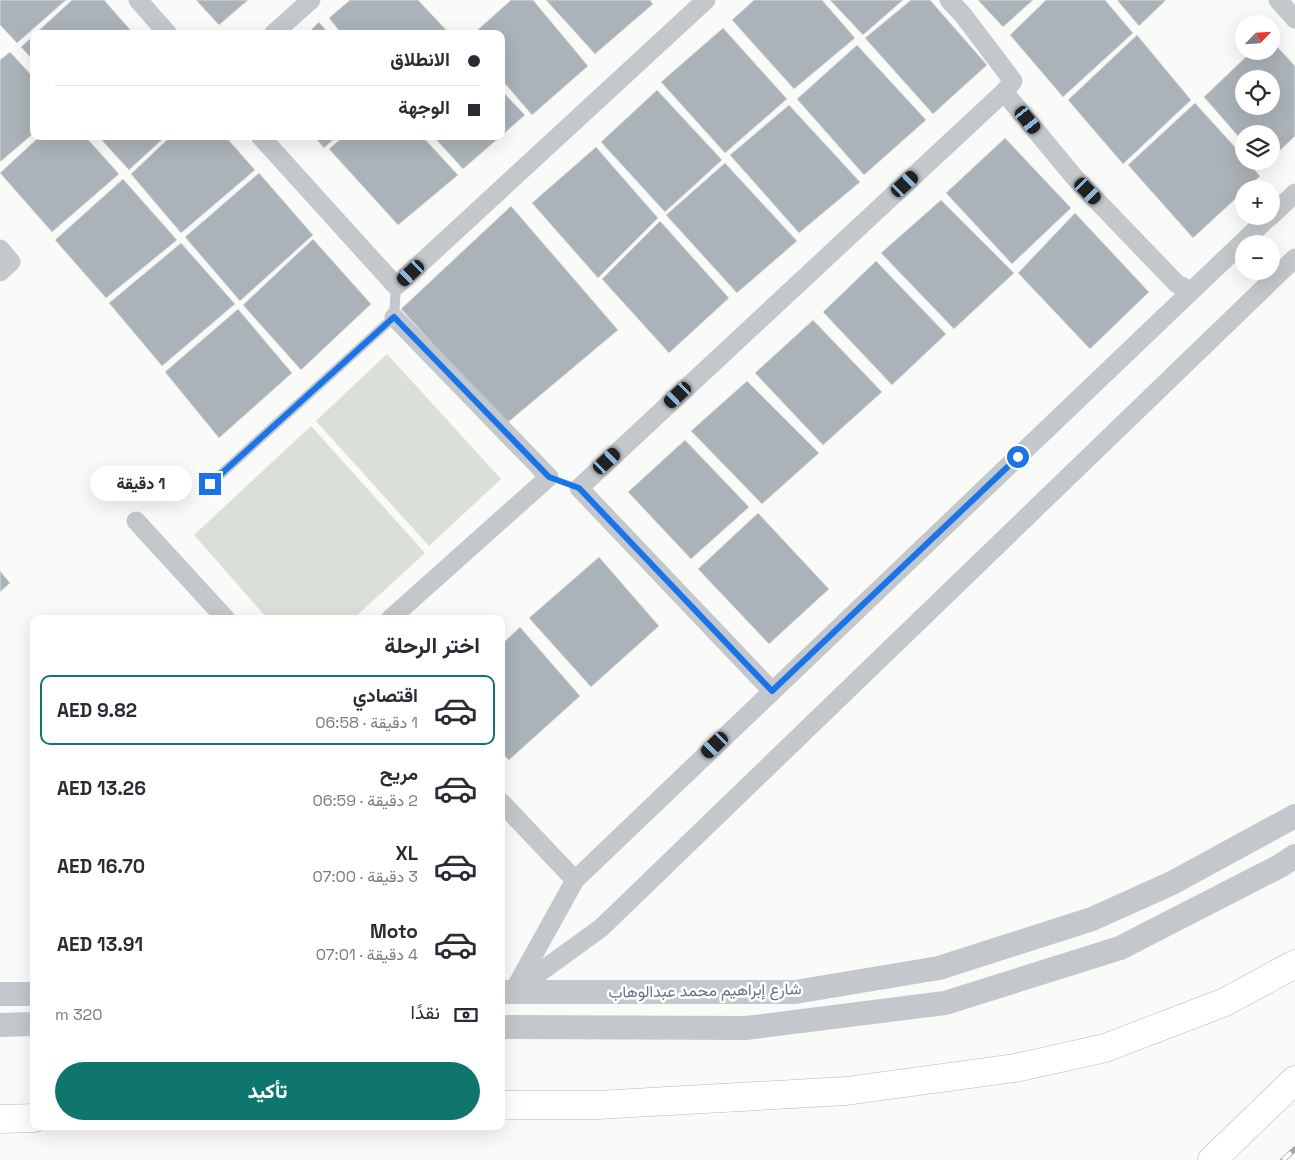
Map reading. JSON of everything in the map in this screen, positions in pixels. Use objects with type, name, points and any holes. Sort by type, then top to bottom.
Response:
[{"type":"highway","points":[[505,1105],[597,1105],[846,1091],[1014,1068],[1105,1048],[1224,1002],[1295,964]]},
{"type":"highway","points":[[1212,1160],[1295,1080]]},
{"type":"highway","points":[[0,1119],[30,1118]]},
{"type":"street","points":[[138,0],[164,30]]},
{"type":"street","points":[[277,30],[311,0]]},
{"type":"street","points":[[264,140],[396,286],[706,0]]},
{"type":"street","points":[[579,488],[1004,92],[1013,81],[963,15],[949,0]]},
{"type":"street","points":[[1278,0],[1295,19]]},
{"type":"street","points":[[1004,92],[1075,178],[1178,284],[1191,291]]},
{"type":"street","points":[[1280,207],[1295,193]]},
{"type":"street","points":[[507,992],[575,880],[1261,225]]},
{"type":"street","points":[[0,249],[12,262],[0,272]]},
{"type":"street","points":[[507,992],[601,928],[1295,258]]},
{"type":"street","points":[[394,317],[549,477],[579,488],[772,691]]},
{"type":"street","points":[[394,615],[549,477]]},
{"type":"street","points":[[136,521],[222,615]]},
{"type":"street","points":[[505,806],[575,880]]},
{"type":"street","name":"شارع إبراهيم محمد عبدالوهاب","points":[[507,992],[795,992],[939,968],[1092,919],[1172,883],[1295,816]]},
{"type":"street","points":[[505,1027],[746,1028],[945,1003],[1120,948],[1280,866],[1295,856]]},
{"type":"street","points":[[0,994],[30,994]]},
{"type":"street","points":[[0,1025],[30,1024]]},
{"type":"lane","points":[[210,484],[394,317],[396,286]]},
{"type":"shaded area","points":[[387,354],[501,479],[429,546],[316,421]]},
{"type":"shaded area","points":[[311,426],[425,553],[357,615],[264,615],[194,535]]},
{"type":"building","points":[[0,0],[66,0],[17,43],[0,25]]},
{"type":"building","points":[[72,0],[104,0],[130,30],[39,30]]},
{"type":"building","points":[[196,0],[248,0],[219,25]]},
{"type":"building","points":[[350,0],[418,0],[446,30],[339,30],[329,18]]},
{"type":"building","points":[[511,0],[533,0],[588,66],[532,115],[505,84],[505,30],[477,30]]},
{"type":"building","points":[[546,0],[650,0],[653,4],[595,54]]},
{"type":"building","points":[[754,0],[822,0],[855,38],[794,89],[732,20]]},
{"type":"building","points":[[830,0],[903,0],[863,35]]},
{"type":"building","points":[[911,0],[930,0],[987,65],[933,114],[865,38]]},
{"type":"building","points":[[978,0],[1033,0],[1003,27]]},
{"type":"building","points":[[1046,0],[1105,0],[1133,33],[1063,97],[1010,35]]},
{"type":"building","points":[[1117,0],[1166,0],[1139,26]]},
{"type":"building","points":[[319,22],[326,30],[311,30]]},
{"type":"building","points":[[723,28],[787,99],[725,153],[661,82]]},
{"type":"building","points":[[1137,35],[1191,100],[1123,164],[1068,100]]},
{"type":"building","points":[[30,39],[30,57],[21,47]]},
{"type":"building","points":[[857,45],[926,120],[864,175],[797,99]]},
{"type":"building","points":[[1280,50],[1295,66],[1295,136],[1280,150],[1280,125],[1235,125],[1235,133],[1204,97],[1243,60],[1280,60]]},
{"type":"building","points":[[10,52],[30,74],[30,136],[0,162],[0,60]]},
{"type":"building","points":[[657,90],[722,160],[665,212],[601,142]]},
{"type":"building","points":[[505,94],[525,115],[505,132]]},
{"type":"building","points":[[1195,103],[1235,147],[1235,170],[1255,170],[1260,176],[1256,180],[1235,180],[1235,199],[1193,238],[1128,165]]},
{"type":"building","points":[[789,105],[860,182],[799,233],[730,155]]},
{"type":"building","points":[[1005,138],[1071,208],[1012,264],[946,193]]},
{"type":"building","points":[[36,140],[89,140],[119,174],[52,232],[0,173]]},
{"type":"building","points":[[102,140],[162,140],[129,170]]},
{"type":"building","points":[[167,140],[229,140],[255,170],[181,233],[131,174]]},
{"type":"building","points":[[317,140],[333,140],[324,148]]},
{"type":"building","points":[[339,140],[426,140],[458,175],[398,225],[329,149]]},
{"type":"building","points":[[437,140],[496,140],[463,169]]},
{"type":"building","points":[[596,147],[658,218],[598,278],[532,203]]},
{"type":"building","points":[[725,163],[797,241],[737,293],[666,215]]},
{"type":"building","points":[[259,173],[313,235],[240,301],[185,237]]},
{"type":"building","points":[[123,179],[177,240],[106,298],[55,240]]},
{"type":"building","points":[[941,200],[1014,273],[954,329],[881,253]]},
{"type":"building","points":[[511,206],[618,330],[506,424],[401,309]]},
{"type":"building","points":[[1075,213],[1149,292],[1090,349],[1018,273]]},
{"type":"building","points":[[660,221],[729,298],[669,353],[602,279]]},
{"type":"building","points":[[313,239],[371,304],[301,370],[243,305]]},
{"type":"building","points":[[181,243],[235,304],[162,366],[109,303]]},
{"type":"building","points":[[876,261],[946,334],[892,385],[823,312]]},
{"type":"building","points":[[238,309],[292,373],[219,438],[165,372]]},
{"type":"building","points":[[813,320],[882,392],[823,445],[755,373]]},
{"type":"building","points":[[747,381],[819,453],[762,504],[691,431]]},
{"type":"building","points":[[685,440],[749,507],[691,559],[628,492]]},
{"type":"building","points":[[758,513],[829,589],[769,644],[698,569]]},
{"type":"building","points":[[599,557],[659,626],[591,687],[529,618]]},
{"type":"building","points":[[0,571],[10,583],[0,592]]},
{"type":"building","points":[[520,627],[580,696],[509,760],[505,756],[505,641]]},
{"type":"railway","points":[[1283,1160],[1295,1149]]},
{"type":"route","points":[[210,484],[394,317],[549,477],[579,488],[772,691],[1018,457]]}]
